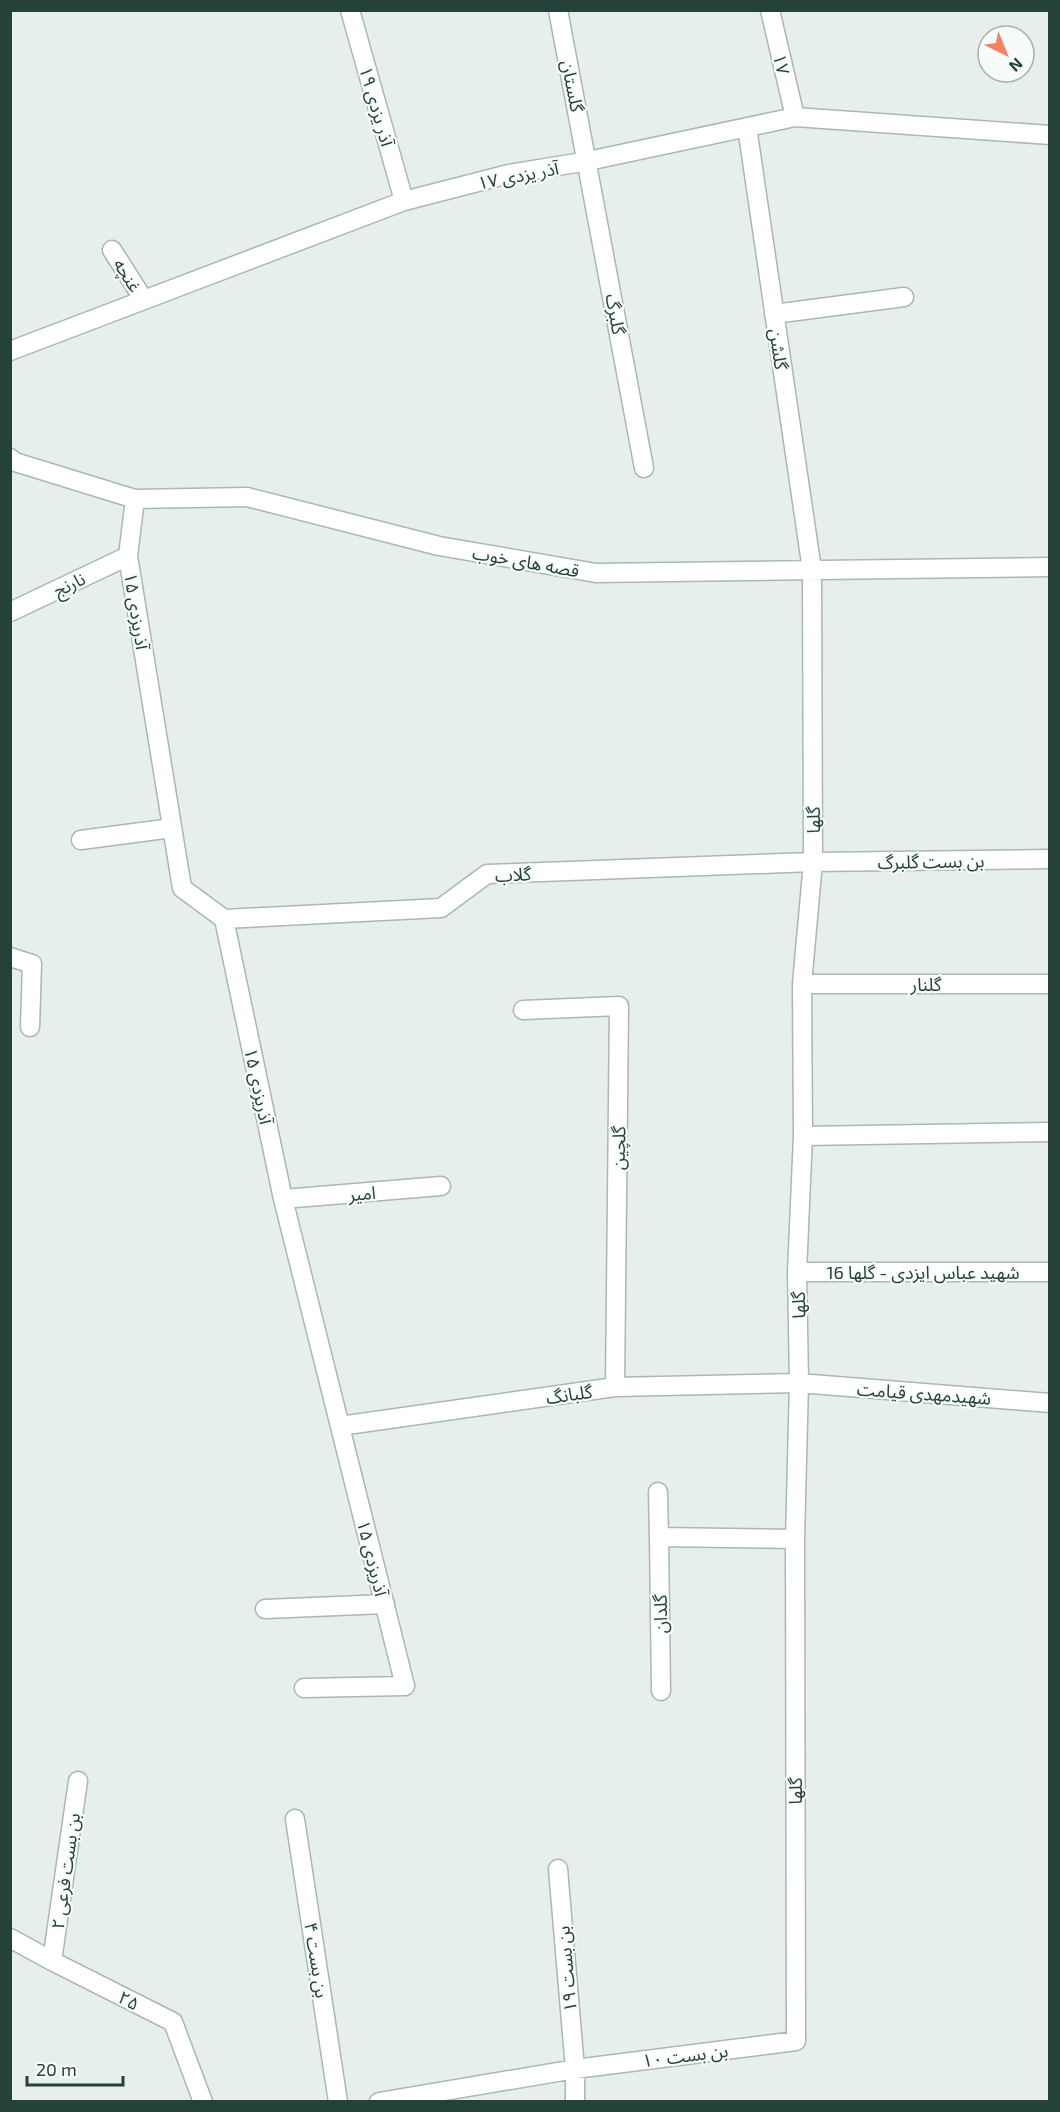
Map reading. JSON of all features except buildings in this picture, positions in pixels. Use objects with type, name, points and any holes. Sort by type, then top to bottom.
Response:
[{"type":"street","name":"آذر یزدی ۱۹","points":[[350,10],[404,201]]},
{"type":"street","name":"گلستان","points":[[558,10],[588,161]]},
{"type":"street","name":"۱۷","points":[[770,10],[795,117]]},
{"type":"street","name":"آذر یزدی ۱۷","points":[[10,351],[404,201],[509,174],[588,161],[795,117],[1050,135]]},
{"type":"street","name":"گلشن","points":[[747,127],[812,570]]},
{"type":"street","name":"گلبرگ","points":[[588,161],[644,468]]},
{"type":"street","name":"غنچه","points":[[112,250],[144,300]]},
{"type":"street","points":[[774,314],[904,297]]},
{"type":"street","name":"قصه های خوب","points":[[12,461],[135,499],[248,497],[439,546],[596,573],[1050,567]]},
{"type":"street","name":"۱۵ آذریزدی","points":[[135,499],[128,556],[182,888],[224,919],[283,1199],[405,1686],[304,1688]]},
{"type":"street","name":"نارنج","points":[[10,612],[128,556]]},
{"type":"street","name":"گلها","points":[[796,2041],[795,1539],[799,1383],[797,1272],[803,1136],[802,984],[813,862],[812,570]]},
{"type":"street","points":[[81,840],[172,828]]},
{"type":"street","name":"بن بست گلبرگ","points":[[813,862],[1050,859]]},
{"type":"street","name":"گلاب","points":[[224,919],[441,908],[488,874],[813,862]]},
{"type":"street","points":[[10,957],[32,964],[30,1027]]},
{"type":"street","name":"گلنار","points":[[802,984],[1050,984]]},
{"type":"street","name":"گلچین","points":[[523,1010],[619,1006],[615,1387]]},
{"type":"street","points":[[803,1136],[1050,1132]]},
{"type":"street","name":"امیر","points":[[283,1199],[441,1186]]},
{"type":"street","name":"شهید عباس ایزدی - گلها 16","points":[[797,1272],[1050,1272]]},
{"type":"street","name":"گلبانگ","points":[[340,1426],[615,1387],[799,1383]]},
{"type":"street","name":"شهیدمهدی قیامت","points":[[799,1383],[1050,1403]]},
{"type":"street","name":"گلدان","points":[[658,1492],[661,1691]]},
{"type":"street","points":[[659,1537],[795,1539]]},
{"type":"street","points":[[265,1609],[385,1604]]},
{"type":"street","name":"بن بست فرعی ۲","points":[[52,1961],[78,1781]]},
{"type":"street","name":"بن بست ۴","points":[[295,1819],[338,2102]]},
{"type":"street","name":"بن بست ۱۹","points":[[558,1869],[575,2069],[575,2102]]},
{"type":"street","name":"۲۵","points":[[10,1938],[173,2022],[203,2102]]},
{"type":"street","name":"بن بست ۱۰","points":[[575,2069],[796,2041]]},
{"type":"street","points":[[379,2102],[575,2069]]}]
